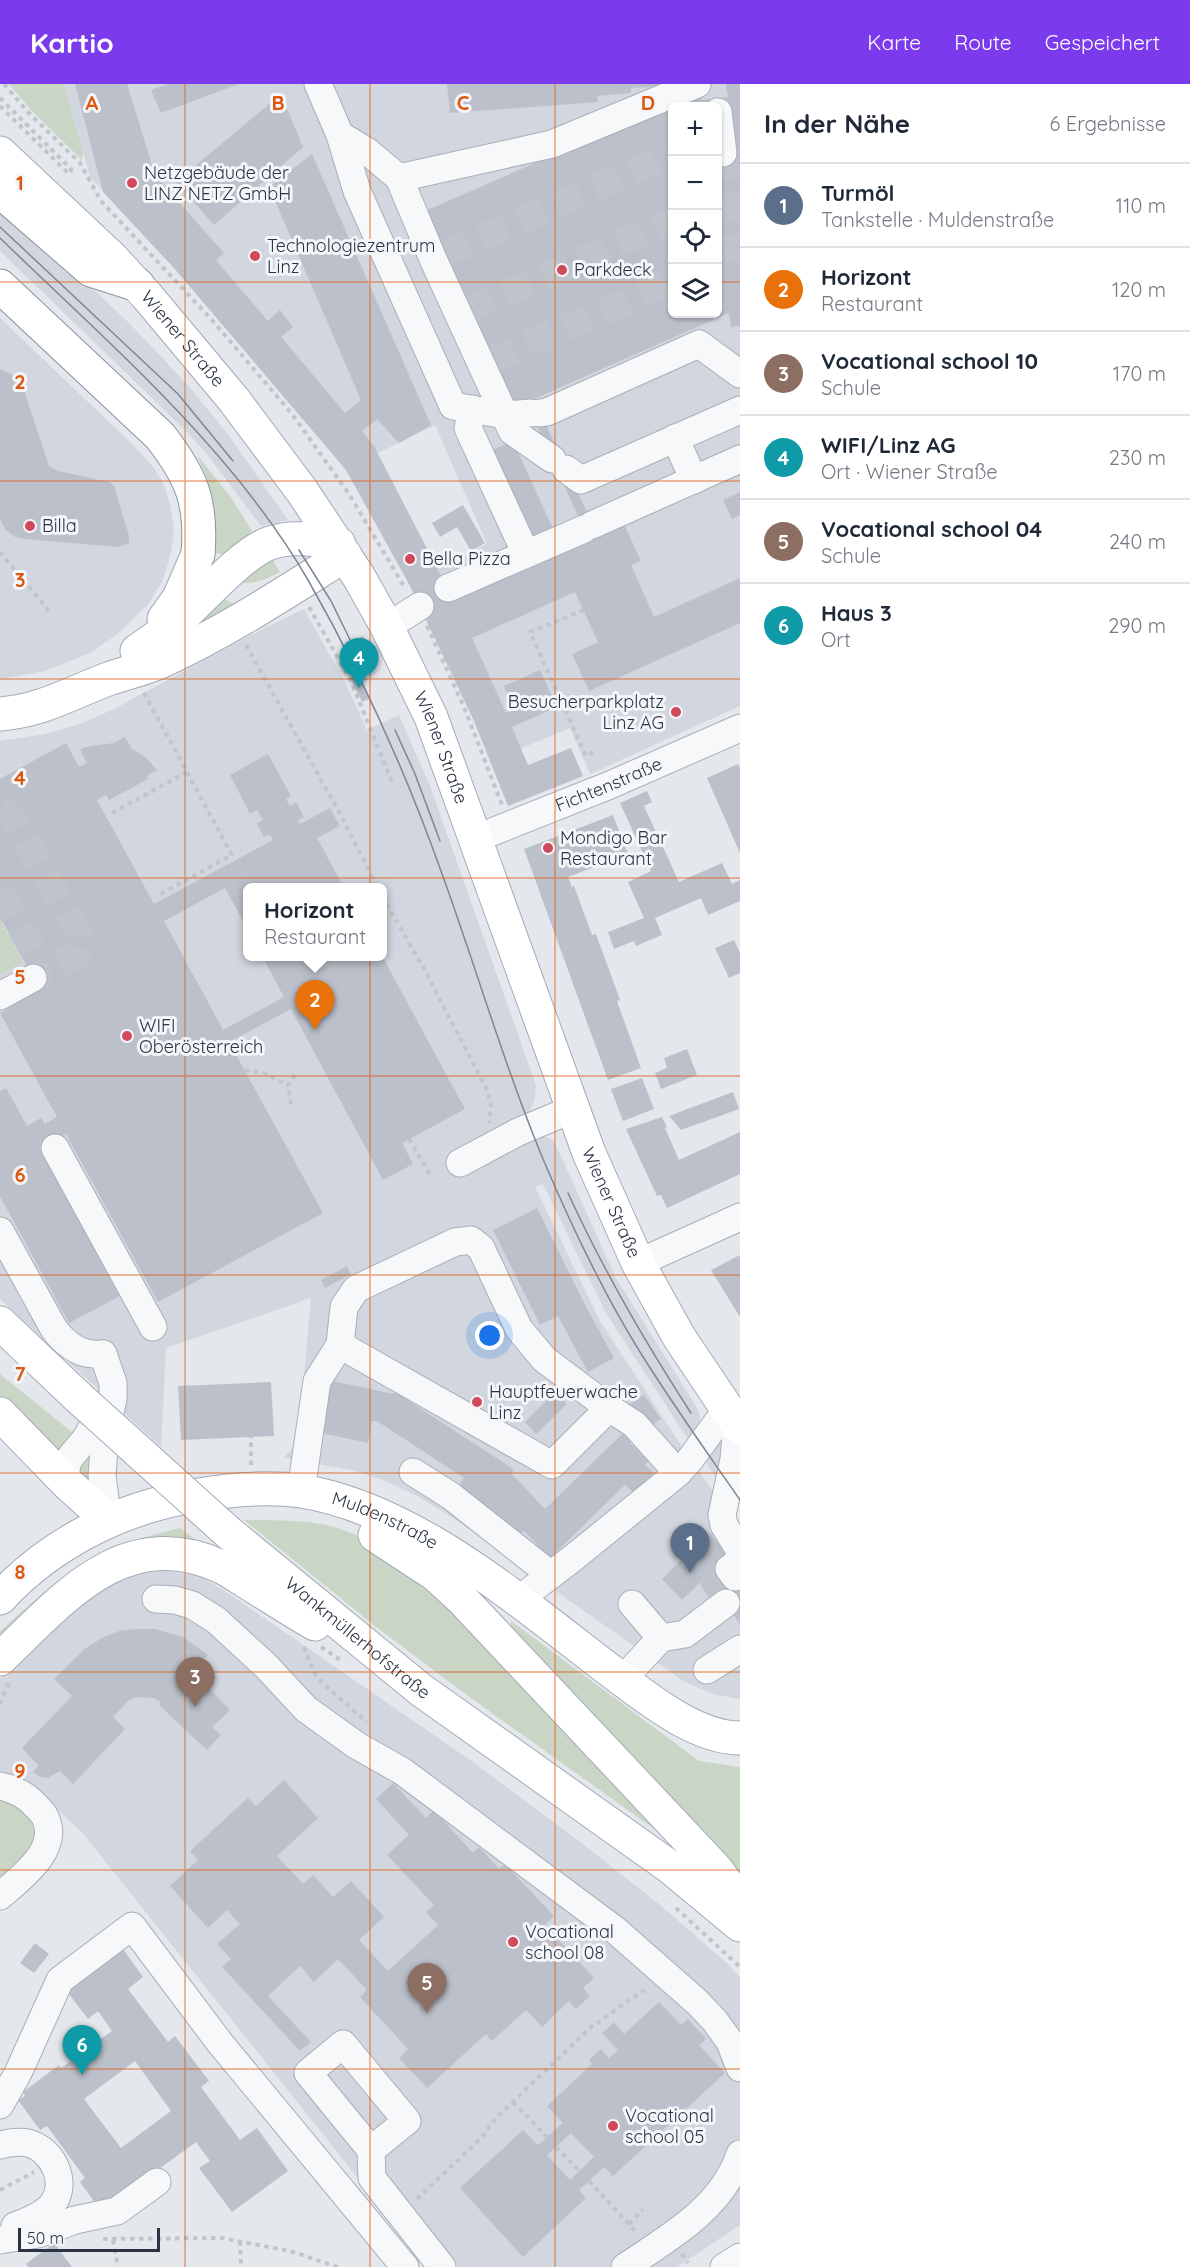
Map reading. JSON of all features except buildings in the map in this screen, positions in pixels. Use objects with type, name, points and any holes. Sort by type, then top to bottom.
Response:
[{"type":"main road","name":"Wiener Straße","points":[[0,153],[138,285],[234,400],[342,549],[387,627],[431,717],[477,838],[589,1153],[638,1263],[680,1337],[735,1420]]},
{"type":"main road","points":[[0,191],[91,270],[138,285]]},
{"type":"main road","points":[[0,286],[160,436],[180,461],[191,484],[198,509],[200,565],[228,593],[241,598],[273,600]]},
{"type":"main road","points":[[137,651],[170,627],[246,558],[267,544],[291,538],[309,538],[342,549]]},
{"type":"main road","points":[[0,714],[60,701],[108,679],[144,669],[165,660],[273,600],[342,549]]},
{"type":"main road","points":[[108,679],[137,651],[179,598],[198,554]]},
{"type":"main road","name":"Wankmüllerhofstraße","points":[[0,1323],[78,1397],[229,1533],[422,1690],[670,1867],[740,1925]]},
{"type":"main road","points":[[0,1414],[68,1484],[108,1520]]},
{"type":"main road","name":"Muldenstraße","points":[[0,1598],[21,1577],[48,1557],[108,1520],[179,1498],[220,1491],[265,1489],[301,1491],[332,1498],[395,1523],[486,1576],[649,1700],[683,1720],[711,1732],[740,1738]]},
{"type":"main road","points":[[301,1491],[395,1547],[436,1575],[461,1598],[707,1860],[740,1901]]},
{"type":"main road","points":[[0,1659],[75,1589],[99,1572],[123,1560],[150,1554],[175,1554],[200,1559],[222,1567],[422,1690]]},
{"type":"main road","points":[[503,1643],[499,1632],[499,1622],[504,1613],[518,1600]]},
{"type":"street","points":[[318,84],[340,135],[357,191],[453,406],[505,415],[547,412],[699,344],[740,374]]},
{"type":"street","points":[[399,178],[552,144],[668,123]]},
{"type":"street","points":[[340,135],[368,152],[399,178],[438,256],[486,363],[512,430],[581,480],[740,410]]},
{"type":"street","points":[[472,409],[468,428],[526,554]]},
{"type":"street","points":[[675,438],[694,480]]},
{"type":"street","points":[[448,588],[740,459]]},
{"type":"street","points":[[387,627],[420,606]]},
{"type":"street","name":"Fichtenstraße","points":[[477,838],[598,790],[740,728]]},
{"type":"street","points":[[0,996],[33,978]]},
{"type":"street","points":[[468,1159],[518,1132],[573,1109]]},
{"type":"street","points":[[55,1148],[153,1327]]},
{"type":"street","points":[[638,1263],[740,1217]]},
{"type":"street","points":[[0,1231],[62,1339],[74,1349],[90,1355],[103,1354]]},
{"type":"street","points":[[301,1491],[317,1381],[340,1346],[344,1307],[356,1289],[455,1242],[471,1240],[481,1248],[519,1329],[544,1359],[634,1424],[678,1473]]},
{"type":"street","points":[[340,1346],[552,1465],[609,1408]]},
{"type":"street","points":[[68,1484],[65,1473],[66,1464],[90,1433],[99,1408],[103,1354]]},
{"type":"street","points":[[103,1354],[112,1383],[113,1399],[105,1435],[102,1476],[108,1520]]},
{"type":"street","points":[[518,1600],[678,1473],[735,1420]]},
{"type":"street","points":[[733,1566],[722,1515],[734,1459],[735,1420]]},
{"type":"street","points":[[413,1472],[452,1496],[551,1575]]},
{"type":"street","points":[[156,1599],[175,1600],[192,1605],[216,1620],[266,1666],[306,1709],[356,1745],[402,1771],[614,1929],[697,2002],[715,2021],[730,2042],[740,2068]]},
{"type":"street","points":[[622,1680],[661,1638],[685,1634],[726,1603]]},
{"type":"street","points":[[632,1604],[661,1638]]},
{"type":"street","points":[[707,1670],[740,1649]]},
{"type":"street","points":[[0,1786],[28,1798],[45,1817],[49,1836],[43,1854],[0,1896]]},
{"type":"street","points":[[0,2105],[18,2073],[60,1980],[132,1926],[220,2043],[405,2267]]},
{"type":"street","points":[[0,2145],[14,2142],[27,2143],[40,2148],[51,2159],[57,2170],[60,2190],[57,2199],[48,2210],[33,2219],[0,2232]]},
{"type":"street","points":[[371,2150],[372,2178],[442,2267]]},
{"type":"street","points":[[625,2267],[706,2208],[725,2183],[740,2154]]},
{"type":"street","points":[[0,2240],[38,2234],[75,2220],[117,2211],[157,2182]]},
{"type":"street","points":[[724,2267],[740,2257]]},
{"type":"path","points":[[4,84],[13,97],[80,163],[101,201]]},
{"type":"path","points":[[0,98],[72,170],[69,174],[0,106]]},
{"type":"path","points":[[0,552],[51,613]]},
{"type":"path","points":[[306,602],[351,681],[393,785]]},
{"type":"path","points":[[584,610],[530,632],[586,756],[594,752]]},
{"type":"path","points":[[242,636],[375,883]]},
{"type":"path","points":[[142,690],[232,855],[157,896]]},
{"type":"path","points":[[112,813],[187,772]]},
{"type":"path","points":[[387,905],[423,967],[488,1092],[490,1121],[468,1159]]},
{"type":"path","points":[[245,1070],[264,1073],[288,1085]]},
{"type":"path","points":[[291,1104],[288,1085],[297,1072]]},
{"type":"path","points":[[409,1139],[432,1178]]},
{"type":"path","points":[[251,1465],[252,1437]]},
{"type":"path","points":[[401,2215],[481,2139],[496,2118],[590,2028],[648,1986]]},
{"type":"path","points":[[513,2102],[547,2137]]},
{"type":"path","points":[[556,2147],[579,2171]]},
{"type":"path","points":[[588,2181],[652,2249]]},
{"type":"path","points":[[629,2224],[643,2210]]},
{"type":"path","points":[[75,2220],[90,2234],[99,2238],[113,2240],[185,2238],[240,2241],[290,2251],[339,2267]]},
{"type":"path","points":[[113,2240],[118,2267]]},
{"type":"path","points":[[240,2241],[241,2267]]},
{"type":"shaded area","points":[[64,84],[740,84],[740,706],[590,774],[570,728],[491,761],[412,582],[487,544],[435,425],[346,469],[174,268],[90,177]]},
{"type":"shaded area","points":[[0,202],[129,323],[186,383],[227,433],[288,520],[261,526],[206,453],[184,429],[0,251]]},
{"type":"shaded area","points":[[0,318],[132,444],[154,468],[164,485],[171,507],[174,533],[163,580],[148,604],[119,633],[90,653],[45,671],[0,679]]},
{"type":"shaded area","name":"WIFI Oberösterreich","points":[[304,609],[345,682],[367,730],[399,715],[430,786],[536,1085],[534,1102],[528,1114],[536,1137],[547,1137],[554,1141],[616,1278],[697,1408],[700,1416],[699,1428],[691,1444],[606,1313],[543,1184],[535,1187],[600,1321],[684,1450],[740,1529],[740,1699],[712,1694],[683,1681],[456,1520],[419,1497],[383,1480],[351,1470],[284,1458],[298,1441],[311,1298],[166,1348],[161,1447],[0,1299],[0,975],[23,963],[0,919],[0,741],[45,734],[83,723]]},
{"type":"shaded area","points":[[719,1440],[722,1445],[720,1484],[706,1463]]},
{"type":"shaded area","points":[[166,1571],[200,1576],[225,1591],[470,1760],[659,1904],[729,1965],[740,1978],[740,2225],[677,2267],[426,2267],[421,2257],[81,1831],[46,1800],[0,1779],[0,1679],[87,1600],[106,1587],[143,1572]]},
{"type":"green space","points":[[9,84],[64,84],[83,152],[82,160],[31,110]]},
{"type":"green space","points":[[197,455],[230,496],[252,531],[225,555],[211,552],[203,485],[208,481]]},
{"type":"green space","points":[[268,553],[280,572],[258,581],[236,582]]},
{"type":"green space","points":[[216,596],[236,604],[174,642]]},
{"type":"green space","points":[[0,919],[23,963],[0,975]]},
{"type":"green space","points":[[0,1374],[78,1437],[60,1461],[0,1403]]},
{"type":"green space","points":[[88,1446],[98,1454],[95,1487],[81,1483],[76,1462]]},
{"type":"green space","points":[[244,1520],[306,1522],[338,1528],[372,1543],[414,1568],[706,1866],[464,1693],[375,1626]]},
{"type":"green space","points":[[180,1528],[209,1550],[119,1552],[142,1538]]},
{"type":"green space","points":[[53,1590],[0,1650],[0,1631],[44,1592]]},
{"type":"green space","points":[[511,1621],[699,1761],[740,1767],[740,1873],[645,1779],[510,1636]]},
{"type":"green space","points":[[0,1795],[25,1808],[33,1819],[35,1829],[31,1849],[0,1882]]},
{"type":"tunnel","points":[[723,153],[740,274]]},
{"type":"tunnel","points":[[444,254],[668,156]]},
{"type":"tunnel","points":[[468,310],[668,222]]},
{"type":"tunnel","points":[[490,361],[668,284]]},
{"type":"tunnel","points":[[0,810],[12,816],[79,933],[78,954],[33,978]]},
{"type":"tunnel","points":[[0,892],[37,957],[39,975]]},
{"type":"tunnel","points":[[723,1574],[714,1581],[728,1602]]},
{"type":"tram line","points":[[0,227],[178,394],[233,461]]},
{"type":"tram line","points":[[0,238],[125,358],[205,441],[243,485],[277,531],[308,580],[364,686],[412,796],[454,907],[529,1124],[576,1233],[600,1282],[640,1352],[740,1500]]},
{"type":"tram line","points":[[299,550],[331,601],[360,660]]},
{"type":"tram line","points":[[395,730],[415,774],[440,841]]},
{"type":"tram line","points":[[568,1193],[625,1305],[691,1413]]},
{"type":"place","name":"Netzgebäude der LINZ NETZ GmbH","points":[[132,183]]},
{"type":"place","name":"Technologiezentrum Linz","points":[[255,256]]},
{"type":"place","name":"Parkdeck","points":[[562,270]]},
{"type":"place","name":"Billa","points":[[30,526]]},
{"type":"place","name":"Bella Pizza","points":[[410,559]]},
{"type":"place","name":"WIFI/Linz AG","points":[[359,688]]},
{"type":"place","name":"Besucherparkplatz Linz AG","points":[[676,712]]},
{"type":"place","name":"Mondigo Bar Restaurant","points":[[548,848]]},
{"type":"place","name":"Horizont","points":[[315,1030]]},
{"type":"place","name":"WIFI Oberösterreich","points":[[127,1036]]},
{"type":"place","name":"Hauptfeuerwache Linz","points":[[477,1402]]},
{"type":"place","name":"Turmöl","points":[[690,1573]]},
{"type":"place","name":"Vocational school 10","points":[[195,1707]]},
{"type":"place","name":"Vocational school 08","points":[[513,1942]]},
{"type":"place","name":"Vocational school 04","points":[[427,2013]]},
{"type":"place","name":"Haus 3","points":[[82,2075]]},
{"type":"place","name":"Vocational school 05","points":[[613,2126]]}]
